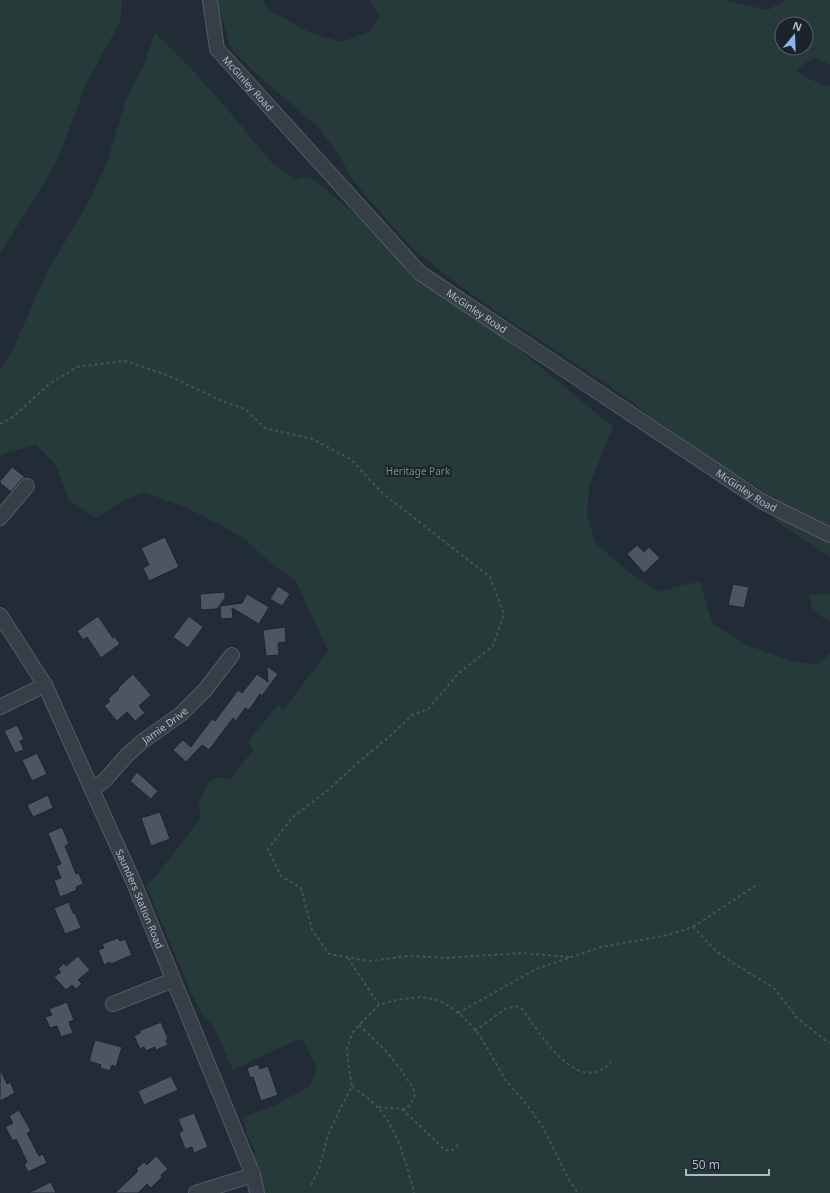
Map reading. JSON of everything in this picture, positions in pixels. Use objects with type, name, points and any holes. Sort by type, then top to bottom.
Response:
[{"type":"street","name":"McGinley Road","points":[[210,0],[217,49],[420,273],[763,502],[830,535]]},
{"type":"street","points":[[0,518],[27,486]]},
{"type":"street","name":"Saunders Station Road","points":[[0,615],[45,685],[134,882],[253,1175],[258,1193]]},
{"type":"street","name":"Jamie Drive","points":[[92,790],[105,780],[127,755],[143,741],[181,714],[205,690],[232,655]]},
{"type":"street","points":[[0,707],[45,685]]},
{"type":"street","points":[[113,1004],[173,980]]},
{"type":"street","points":[[196,1193],[253,1175]]},
{"type":"path","points":[[0,424],[13,417],[48,385],[78,367],[125,361],[167,375],[222,401],[245,409],[265,428],[312,439],[352,460],[381,492],[490,577],[504,614],[493,646],[458,674],[428,709],[412,715],[327,791],[293,817],[268,849],[281,876],[301,888],[312,930],[328,954],[369,961],[408,956],[445,958],[521,953],[570,957]]},
{"type":"path","points":[[458,1013],[536,969],[600,947],[668,935],[692,927],[758,884]]},
{"type":"path","points":[[692,927],[716,951],[774,988],[797,1018],[830,1043]]},
{"type":"path","points":[[348,958],[379,1005]]},
{"type":"path","points":[[311,1186],[319,1169],[328,1135],[352,1087],[347,1048],[353,1032],[379,1005],[396,1000],[420,997],[438,1000],[458,1013],[475,1031],[506,1081],[524,1101],[543,1127],[568,1178],[578,1193]]},
{"type":"path","points":[[475,1031],[505,1009],[516,1006],[522,1009],[546,1043],[559,1057],[572,1067],[585,1073],[595,1073],[606,1068],[610,1062]]},
{"type":"path","points":[[359,1025],[386,1051],[399,1067],[412,1086],[414,1094],[411,1104],[404,1108],[377,1108]]},
{"type":"path","points":[[352,1087],[370,1100],[391,1128],[404,1155],[414,1193]]},
{"type":"path","points":[[402,1108],[445,1150],[451,1151],[460,1143]]},
{"type":"green space","points":[[0,0],[122,0],[120,22],[87,82],[56,163],[0,254]]},
{"type":"green space","points":[[217,0],[263,0],[268,10],[309,32],[341,42],[369,32],[380,16],[369,0],[723,0],[768,10],[786,0],[830,0],[830,65],[815,57],[796,69],[804,77],[830,86],[830,557],[776,521],[764,491],[709,458],[607,384],[509,320],[456,283],[412,248],[352,179],[338,153],[318,127],[262,79],[231,49]]},
{"type":"green space","name":"Heritage Park","points":[[155,33],[196,74],[270,161],[295,180],[309,176],[613,427],[589,486],[587,515],[595,543],[624,568],[657,592],[700,582],[713,624],[749,646],[795,662],[818,665],[830,653],[830,1193],[262,1193],[251,1155],[256,1153],[247,1135],[243,1117],[272,1107],[310,1086],[317,1067],[303,1041],[298,1039],[233,1070],[211,1021],[204,1017],[194,999],[146,885],[156,876],[201,818],[199,803],[208,783],[218,777],[230,780],[253,750],[248,741],[278,705],[284,709],[328,651],[296,581],[271,563],[241,536],[185,507],[143,492],[121,502],[96,518],[69,500],[56,465],[36,445],[0,456],[0,371],[13,349],[47,272],[87,205],[107,163],[127,97],[144,65]]},
{"type":"green space","points":[[830,594],[830,623],[813,610],[809,595]]},
{"type":"building","points":[[12,467],[25,477],[11,492],[0,483],[0,481]]},
{"type":"building","points":[[165,537],[179,567],[149,581],[143,568],[149,565],[141,548]]},
{"type":"building","points":[[637,545],[644,552],[649,547],[660,558],[644,573],[627,554]]},
{"type":"building","points":[[733,584],[749,587],[744,608],[728,605]]},
{"type":"building","points":[[278,586],[290,594],[282,606],[270,599]]},
{"type":"building","points":[[225,592],[225,598],[217,609],[201,610],[200,594]]},
{"type":"building","points":[[247,594],[269,607],[259,624],[232,608],[233,618],[221,619],[220,606],[242,603]]},
{"type":"building","points":[[98,616],[113,638],[115,637],[120,644],[101,658],[87,637],[83,640],[77,631]]},
{"type":"building","points":[[189,616],[203,627],[188,648],[173,637]]},
{"type":"building","points":[[285,627],[286,642],[278,643],[279,655],[266,656],[263,630]]},
{"type":"building","points":[[267,666],[278,674],[262,696],[260,694],[249,710],[245,708],[236,721],[233,718],[209,750],[202,745],[186,762],[173,750],[183,740],[191,747],[212,719],[215,721],[238,690],[242,693],[257,674],[268,682]]},
{"type":"building","points":[[133,674],[151,695],[139,706],[145,713],[135,721],[127,712],[117,721],[104,706],[110,701],[108,699]]},
{"type":"building","points":[[17,725],[24,739],[20,741],[24,750],[15,753],[4,731]]},
{"type":"building","points":[[37,753],[47,774],[32,781],[22,760]]},
{"type":"building","points":[[137,772],[158,791],[151,799],[130,781]]},
{"type":"building","points":[[48,795],[53,808],[33,817],[27,805]]},
{"type":"building","points":[[160,812],[170,839],[151,846],[141,818]]},
{"type":"building","points":[[62,827],[69,844],[65,846],[76,874],[79,873],[83,884],[76,887],[77,890],[60,897],[54,880],[61,878],[56,866],[61,864],[48,833]]},
{"type":"building","points":[[69,902],[81,928],[65,934],[54,908]]},
{"type":"building","points":[[118,938],[120,941],[125,939],[132,955],[111,964],[110,962],[104,965],[98,950],[104,948],[102,944]]},
{"type":"building","points":[[78,956],[90,970],[78,980],[82,984],[76,989],[72,985],[66,990],[54,977],[61,972],[58,969],[64,963],[66,966]]},
{"type":"building","points":[[67,1002],[74,1020],[69,1022],[73,1033],[61,1037],[57,1026],[50,1028],[45,1017],[52,1015],[49,1009]]},
{"type":"building","points":[[161,1022],[168,1039],[166,1040],[168,1045],[156,1050],[155,1047],[146,1051],[144,1047],[140,1049],[134,1036],[140,1033],[139,1031]]},
{"type":"building","points":[[95,1040],[122,1047],[116,1067],[112,1065],[110,1071],[100,1068],[101,1065],[89,1061]]},
{"type":"building","points":[[258,1064],[260,1069],[268,1066],[278,1095],[261,1101],[253,1077],[250,1078],[247,1068]]},
{"type":"building","points":[[0,1069],[7,1084],[10,1082],[15,1093],[0,1101]]},
{"type":"building","points":[[171,1076],[178,1090],[144,1105],[138,1091]]},
{"type":"building","points":[[19,1110],[31,1131],[27,1133],[39,1156],[43,1154],[47,1163],[28,1172],[24,1164],[27,1162],[16,1139],[13,1141],[5,1127],[13,1123],[9,1116]]},
{"type":"building","points":[[194,1113],[208,1147],[194,1153],[192,1147],[185,1149],[179,1133],[183,1131],[178,1119]]},
{"type":"building","points":[[156,1156],[168,1169],[161,1175],[162,1177],[151,1188],[147,1184],[138,1193],[115,1193],[138,1171],[136,1169],[144,1162],[147,1165]]},
{"type":"building","points":[[51,1182],[56,1193],[28,1193]]}]
